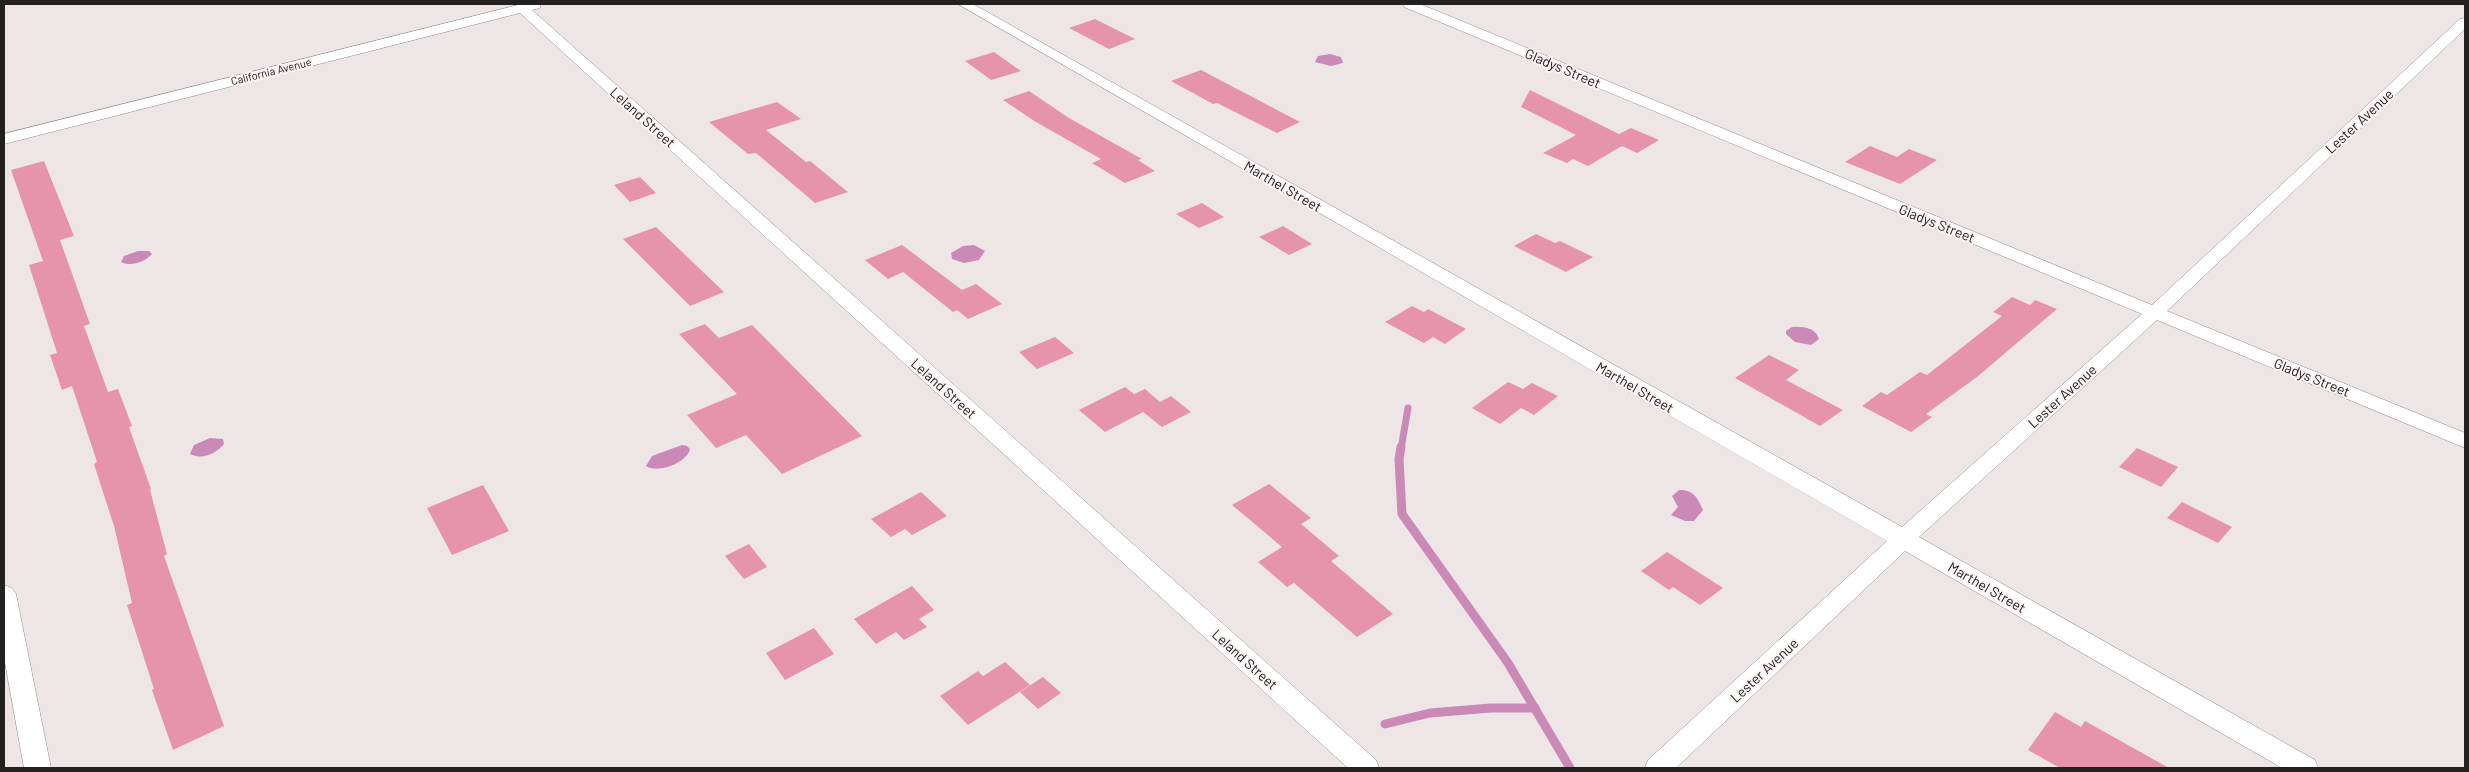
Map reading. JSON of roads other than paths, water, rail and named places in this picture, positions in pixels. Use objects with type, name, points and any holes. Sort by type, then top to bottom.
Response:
[{"type":"street","name":"Marthel Street","points":[[964,4],[2305,768]]},
{"type":"street","name":"Gladys Street","points":[[1409,4],[2465,441]]},
{"type":"street","name":"California Avenue","points":[[4,139],[530,6]]},
{"type":"street","name":"Leland Street","points":[[530,6],[1366,768]]},
{"type":"street","name":"Lester Avenue","points":[[1658,768],[1903,539],[2154,312],[2465,22]]},
{"type":"street","points":[[4,594],[38,768]]},
{"type":"waterway","points":[[1401,449],[1408,408]]},
{"type":"waterway","points":[[1401,447],[1399,459],[1402,514],[1508,663],[1535,708]]},
{"type":"waterway","points":[[1385,724],[1430,713],[1491,708],[1535,708]]},
{"type":"waterway","points":[[1535,708],[1570,768]]}]
